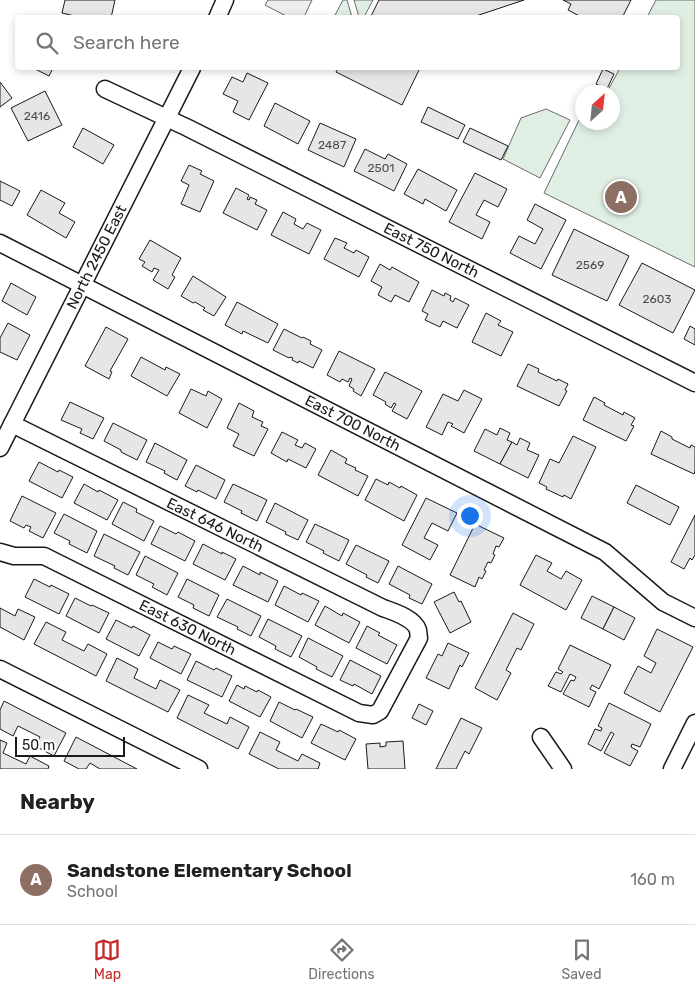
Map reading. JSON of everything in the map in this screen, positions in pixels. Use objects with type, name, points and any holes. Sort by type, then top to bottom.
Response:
[{"type":"street","points":[[218,15],[225,0]]},
{"type":"street","name":"North 2450 East","points":[[0,448],[191,70]]},
{"type":"street","name":"East 750 North","points":[[105,89],[167,117],[695,383]]},
{"type":"street","name":"East 700 North","points":[[0,243],[606,552],[663,602],[695,618]]},
{"type":"street","name":"East 646 North","points":[[12,424],[409,620],[417,627],[419,638],[380,712],[373,715]]},
{"type":"street","name":"East 630 North","points":[[0,552],[14,556],[44,556],[359,713],[373,715]]},
{"type":"street","points":[[0,669],[199,769]]},
{"type":"street","points":[[672,769],[695,723]]},
{"type":"street","points":[[541,737],[563,769]]},
{"type":"green space","points":[[343,0],[347,0],[351,15],[335,15]]},
{"type":"green space","points":[[354,0],[373,0],[365,15],[358,15]]},
{"type":"green space","points":[[656,0],[695,0],[695,267],[544,193],[575,129],[620,130],[620,85],[611,85],[619,70],[680,70],[680,15],[648,15]]},
{"type":"green space","points":[[546,109],[570,120],[540,178],[503,159],[521,118]]},
{"type":"shaded area","points":[[268,0],[312,0],[305,15],[284,15],[265,5]]},
{"type":"building","points":[[65,0],[115,0],[112,15],[70,15],[62,13]]},
{"type":"building","points":[[379,0],[524,0],[479,15],[372,15]]},
{"type":"building","points":[[563,0],[631,0],[624,15],[577,15],[568,10],[571,4]]},
{"type":"building","points":[[37,70],[52,70],[49,76]]},
{"type":"building","points":[[337,70],[419,70],[402,105],[336,72]]},
{"type":"building","points":[[603,70],[614,74],[609,85],[596,84]]},
{"type":"building","points":[[247,73],[268,83],[249,120],[233,112],[238,101],[223,94],[232,77],[243,82]]},
{"type":"building","points":[[0,82],[12,98],[0,107]]},
{"type":"building","points":[[45,91],[62,125],[28,141],[11,108]]},
{"type":"building","points":[[275,103],[310,121],[298,144],[264,126]]},
{"type":"building","points":[[428,107],[465,125],[458,139],[421,122]]},
{"type":"building","points":[[320,123],[356,139],[344,167],[308,150]]},
{"type":"building","points":[[83,128],[114,145],[103,164],[73,147]]},
{"type":"building","points":[[470,128],[508,146],[501,160],[463,142]]},
{"type":"building","points":[[365,149],[385,159],[388,154],[407,164],[394,191],[354,171]]},
{"type":"building","points":[[189,165],[202,171],[200,174],[214,181],[200,212],[181,204],[189,185],[181,181]]},
{"type":"building","points":[[418,169],[457,190],[446,211],[425,199],[423,204],[404,194]]},
{"type":"building","points":[[475,173],[507,189],[498,207],[484,200],[476,215],[490,222],[482,239],[449,222]]},
{"type":"building","points":[[0,181],[20,191],[12,206],[0,200]]},
{"type":"building","points":[[236,188],[249,195],[247,199],[249,200],[250,197],[257,200],[255,204],[267,210],[257,230],[223,213]]},
{"type":"building","points":[[41,190],[65,203],[59,213],[75,222],[66,238],[27,215]]},
{"type":"building","points":[[535,204],[566,220],[541,269],[510,253],[519,236],[535,244],[543,229],[527,220]]},
{"type":"building","points":[[283,212],[296,219],[294,224],[303,229],[307,223],[321,230],[309,254],[271,235]]},
{"type":"building","points":[[574,229],[629,256],[607,301],[552,275]]},
{"type":"building","points":[[335,238],[347,243],[344,248],[354,253],[356,250],[369,257],[359,277],[324,259]]},
{"type":"building","points":[[150,240],[181,258],[172,275],[175,277],[168,289],[153,280],[159,270],[154,268],[152,272],[142,266],[145,262],[139,259]]},
{"type":"building","points":[[642,263],[695,290],[673,333],[619,305]]},
{"type":"building","points":[[380,264],[390,270],[392,267],[419,282],[409,302],[395,295],[391,302],[378,295],[382,287],[371,281]]},
{"type":"building","points":[[193,276],[226,297],[214,316],[203,310],[205,308],[181,296]]},
{"type":"building","points":[[11,283],[36,297],[27,315],[2,301]]},
{"type":"building","points":[[432,290],[444,296],[445,293],[451,296],[450,300],[453,302],[455,298],[469,305],[457,328],[443,321],[440,327],[425,320],[428,314],[422,311]]},
{"type":"building","points":[[237,302],[278,324],[268,343],[243,331],[242,334],[225,325]]},
{"type":"building","points":[[486,313],[501,321],[498,325],[513,332],[501,356],[472,342]]},
{"type":"building","points":[[8,323],[30,335],[17,360],[0,352],[0,338]]},
{"type":"building","points":[[690,326],[695,329],[695,345],[684,339]]},
{"type":"building","points":[[106,327],[128,339],[110,371],[112,372],[109,379],[85,366]]},
{"type":"building","points":[[284,329],[311,341],[310,344],[322,350],[313,368],[299,361],[298,363],[292,360],[293,358],[273,350]]},
{"type":"building","points":[[339,351],[375,369],[361,396],[349,386],[352,379],[350,378],[348,382],[342,379],[340,382],[327,375]]},
{"type":"building","points":[[141,357],[165,370],[166,367],[180,374],[167,396],[131,376]]},
{"type":"building","points":[[528,364],[539,369],[538,372],[568,384],[565,390],[567,391],[559,406],[517,386]]},
{"type":"building","points":[[385,372],[422,391],[407,419],[392,411],[396,404],[394,403],[391,408],[385,404],[386,402],[373,395]]},
{"type":"building","points":[[191,389],[206,396],[208,391],[222,399],[207,428],[179,413]]},
{"type":"building","points":[[464,390],[482,399],[464,433],[451,426],[453,424],[448,422],[442,435],[426,427],[443,394],[458,401]]},
{"type":"building","points":[[594,397],[605,403],[604,405],[623,415],[624,412],[635,418],[631,425],[634,426],[626,441],[583,420]]},
{"type":"building","points":[[70,402],[104,418],[93,439],[80,433],[82,429],[61,420]]},
{"type":"building","points":[[239,403],[254,411],[252,417],[263,422],[261,426],[268,429],[254,456],[233,446],[239,434],[227,428]]},
{"type":"building","points":[[113,423],[147,440],[137,460],[104,441]]},
{"type":"building","points":[[500,428],[510,433],[507,440],[512,442],[500,464],[474,451],[485,429],[497,435]]},
{"type":"building","points":[[661,431],[690,448],[691,445],[695,447],[694,474],[651,454]]},
{"type":"building","points":[[282,432],[298,440],[295,445],[302,448],[305,443],[316,449],[306,468],[288,459],[287,462],[271,453]]},
{"type":"building","points":[[573,436],[596,447],[571,499],[546,489],[547,487],[539,483],[550,459],[559,463]]},
{"type":"building","points":[[520,438],[530,443],[527,450],[539,455],[528,478],[500,464],[512,442],[517,445]]},
{"type":"building","points":[[155,443],[187,460],[177,480],[164,473],[165,471],[146,462]]},
{"type":"building","points":[[331,450],[347,459],[345,463],[368,476],[358,496],[318,475]]},
{"type":"building","points":[[39,462],[73,477],[62,498],[29,481]]},
{"type":"building","points":[[196,465],[225,480],[216,499],[185,486]]},
{"type":"building","points":[[376,479],[388,485],[389,482],[400,488],[401,486],[417,495],[404,521],[365,500]]},
{"type":"building","points":[[84,484],[118,500],[107,520],[74,503]]},
{"type":"building","points":[[233,484],[267,500],[257,521],[224,502]]},
{"type":"building","points":[[636,485],[679,507],[670,525],[627,503]]},
{"type":"building","points":[[22,496],[56,513],[43,538],[29,531],[31,527],[26,525],[24,528],[10,521]]},
{"type":"building","points":[[426,498],[457,513],[448,531],[432,523],[424,538],[438,545],[430,560],[402,545]]},
{"type":"building","points":[[123,502],[137,509],[136,512],[154,521],[144,541],[112,524]]},
{"type":"building","points":[[275,503],[308,520],[298,540],[266,522]]},
{"type":"building","points":[[64,514],[97,531],[87,553],[69,544],[70,541],[54,533]]},
{"type":"building","points":[[695,515],[695,555],[692,560],[690,558],[684,569],[671,562]]},
{"type":"building","points":[[315,524],[349,540],[339,561],[306,542]]},
{"type":"building","points":[[475,524],[504,538],[499,547],[496,546],[493,554],[495,555],[491,563],[488,562],[482,579],[479,577],[475,587],[450,575]]},
{"type":"building","points":[[160,526],[176,534],[178,532],[195,541],[185,561],[151,544]]},
{"type":"building","points":[[104,534],[140,552],[128,575],[114,568],[115,566],[94,556]]},
{"type":"building","points":[[203,544],[236,559],[225,580],[193,564]]},
{"type":"building","points":[[356,545],[389,561],[378,583],[346,564]]},
{"type":"building","points":[[536,555],[552,563],[547,571],[561,579],[566,571],[582,580],[566,610],[520,585]]},
{"type":"building","points":[[145,556],[178,573],[167,595],[152,587],[154,584],[136,575]]},
{"type":"building","points":[[243,566],[260,575],[260,572],[278,581],[268,602],[233,585]]},
{"type":"building","points":[[398,566],[432,584],[422,604],[409,598],[410,595],[389,584]]},
{"type":"building","points":[[34,579],[69,594],[59,614],[25,597]]},
{"type":"building","points":[[187,579],[219,595],[209,616],[193,608],[194,605],[178,597]]},
{"type":"building","points":[[284,586],[301,595],[302,593],[319,601],[308,622],[275,605]]},
{"type":"building","points":[[454,592],[459,602],[461,601],[471,622],[450,633],[434,602]]},
{"type":"building","points":[[592,596],[614,607],[603,629],[581,618]]},
{"type":"building","points":[[75,598],[109,613],[99,633],[66,616]]},
{"type":"building","points":[[227,599],[261,616],[251,636],[237,629],[238,627],[217,617]]},
{"type":"building","points":[[325,606],[342,616],[343,613],[360,622],[349,643],[315,625]]},
{"type":"building","points":[[614,607],[635,618],[624,640],[603,629]]},
{"type":"building","points":[[0,608],[15,616],[18,609],[35,617],[24,640],[0,627]]},
{"type":"building","points":[[513,613],[534,624],[521,650],[517,648],[506,670],[511,673],[497,700],[475,688]]},
{"type":"building","points":[[268,619],[302,636],[291,657],[275,649],[276,646],[259,637]]},
{"type":"building","points":[[116,620],[150,635],[139,656],[106,639]]},
{"type":"building","points":[[46,622],[66,632],[62,640],[84,651],[88,644],[107,654],[96,676],[34,644]]},
{"type":"building","points":[[367,626],[380,633],[378,635],[397,645],[387,664],[356,648]]},
{"type":"building","points":[[657,629],[693,647],[660,712],[624,693],[638,666],[651,673],[656,663],[644,656]]},
{"type":"building","points":[[308,638],[343,656],[332,677],[299,657]]},
{"type":"building","points":[[158,642],[172,649],[174,646],[191,654],[181,674],[150,658]]},
{"type":"building","points":[[448,643],[469,653],[462,667],[460,665],[449,689],[426,678],[438,654],[442,656]]},
{"type":"building","points":[[570,645],[611,665],[599,689],[592,685],[590,689],[596,692],[589,707],[563,694],[571,680],[574,681],[576,677],[570,674],[561,692],[548,686],[556,672],[561,674],[563,672],[558,669]]},
{"type":"building","points":[[117,658],[138,669],[134,678],[156,689],[160,680],[180,690],[168,712],[106,681]]},
{"type":"building","points":[[350,660],[381,676],[372,694],[354,684],[353,686],[340,680]]},
{"type":"building","points":[[196,661],[232,676],[222,697],[187,680]]},
{"type":"building","points":[[237,685],[244,689],[245,686],[257,692],[258,690],[271,697],[260,717],[229,701]]},
{"type":"building","points":[[188,695],[209,705],[204,713],[227,724],[230,717],[249,727],[238,749],[177,718]]},
{"type":"building","points":[[4,701],[66,733],[54,756],[35,746],[40,737],[18,726],[13,736],[0,729],[0,710]]},
{"type":"building","points":[[279,702],[313,717],[302,738],[270,721]]},
{"type":"building","points":[[609,703],[651,724],[640,747],[632,744],[631,747],[638,751],[630,766],[604,753],[614,734],[611,732],[601,751],[588,744],[595,729],[601,731],[602,728],[598,726]]},
{"type":"building","points":[[419,704],[433,711],[426,725],[412,718]]},
{"type":"building","points":[[461,718],[482,728],[469,754],[465,751],[456,769],[436,769]]},
{"type":"building","points":[[321,724],[338,732],[339,730],[356,739],[345,760],[311,743]]},
{"type":"building","points":[[260,732],[280,742],[276,750],[298,761],[302,754],[320,763],[318,769],[279,769],[249,754]]},
{"type":"building","points":[[76,737],[137,769],[100,769],[90,763],[86,769],[79,769],[64,761]]},
{"type":"building","points":[[0,740],[7,743],[3,753],[26,764],[30,756],[49,766],[48,769],[0,769]]},
{"type":"building","points":[[403,741],[405,769],[368,769],[366,744],[380,743],[380,747],[386,746],[386,742]]},
{"type":"place","name":"Sandstone Elementary School","points":[[621,197]]}]
